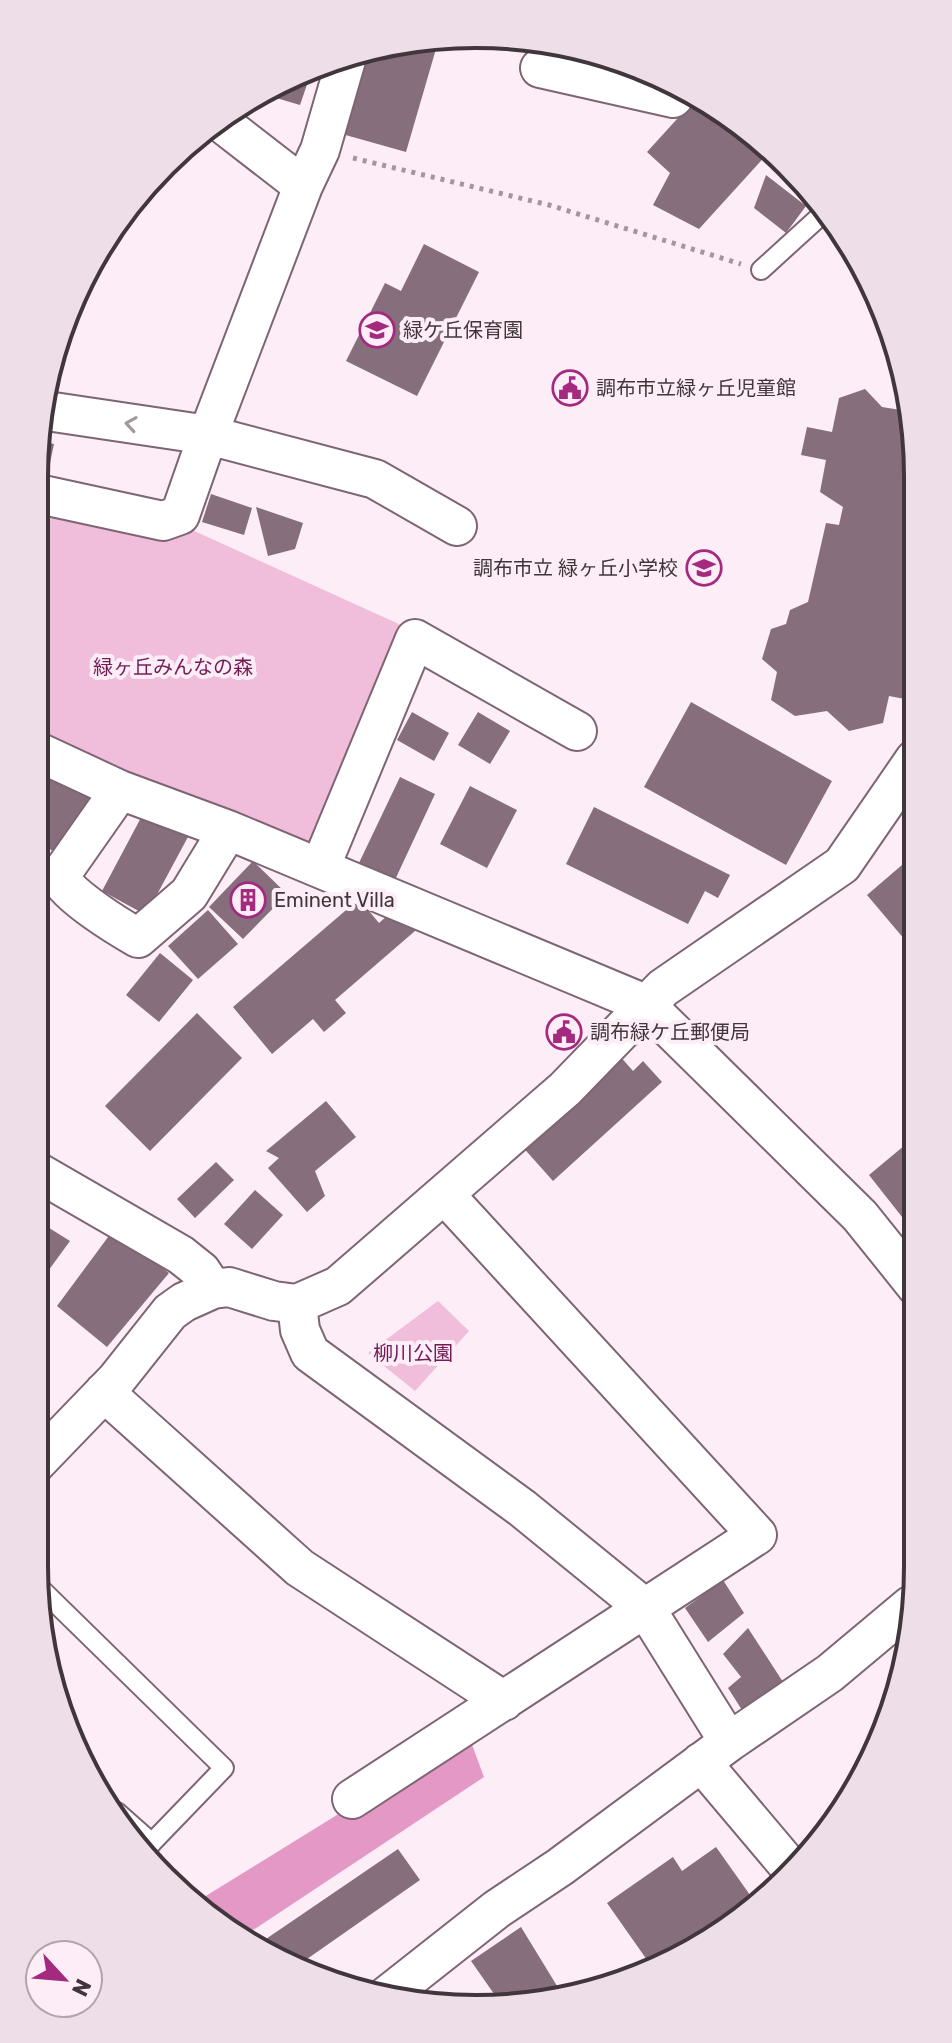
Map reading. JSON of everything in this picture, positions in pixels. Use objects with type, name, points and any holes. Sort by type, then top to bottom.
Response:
[{"type":"street","points":[[540,68],[674,97]]},
{"type":"street","points":[[48,496],[163,521],[180,515],[303,186],[320,150],[343,69]]},
{"type":"street","points":[[227,127],[303,186]]},
{"type":"street","points":[[53,412],[208,435],[375,479],[457,526]]},
{"type":"street","points":[[320,868],[415,639],[577,731]]},
{"type":"street","points":[[48,757],[120,790],[228,830],[645,1004],[860,1216],[904,1271]]},
{"type":"street","points":[[48,1450],[104,1392],[170,1312],[184,1302],[213,1289],[237,1289],[274,1301],[297,1304],[338,1286],[565,1089],[645,1004],[693,966],[842,865],[904,775]]},
{"type":"street","points":[[120,790],[59,877],[79,897],[138,938],[189,894],[228,830]]},
{"type":"street","points":[[48,1178],[181,1255],[201,1271],[213,1289]]},
{"type":"street","points":[[352,1799],[757,1535],[445,1195]]},
{"type":"street","points":[[297,1304],[300,1330],[310,1353],[522,1508],[646,1609],[715,1752],[787,1861]]},
{"type":"street","points":[[104,1392],[300,1568],[504,1701]]},
{"type":"street","points":[[397,1988],[497,1909],[830,1673],[901,1614]]},
{"type":"lane","points":[[761,270],[820,221]]},
{"type":"lane","points":[[49,1597],[224,1768],[150,1844]]},
{"type":"path","points":[[320,150],[549,205],[761,270]]},
{"type":"green space","name":"緑ヶ丘みんなの森","points":[[48,496],[170,520],[412,630],[320,868],[48,756]]},
{"type":"green space","name":"柳川公園","points":[[438,1301],[469,1331],[415,1391],[368,1353]]},
{"type":"shaded area","points":[[468,1734],[484,1777],[251,1931],[204,1897]]},
{"type":"building","points":[[436,50],[406,152],[342,134],[361,64]]},
{"type":"building","points":[[308,83],[300,105],[276,98]]},
{"type":"building","points":[[690,105],[737,136],[763,159],[699,229],[653,205],[670,173],[647,152]]},
{"type":"building","points":[[766,175],[806,206],[786,233],[754,208]]},
{"type":"building","points":[[424,244],[479,272],[417,396],[346,361],[385,283],[401,291]]},
{"type":"building","points":[[865,389],[882,407],[898,410],[904,476],[904,699],[889,696],[883,723],[849,731],[827,711],[795,716],[771,700],[777,672],[762,659],[771,629],[786,624],[790,610],[808,602],[826,523],[839,525],[843,507],[820,492],[826,460],[801,455],[807,427],[832,432],[839,398]]},
{"type":"building","points":[[50,443],[54,444],[48,472]]},
{"type":"building","points":[[211,494],[252,508],[244,535],[202,522]]},
{"type":"building","points":[[256,507],[303,523],[295,549],[268,556]]},
{"type":"building","points":[[691,702],[832,781],[786,865],[644,787]]},
{"type":"building","points":[[412,712],[449,733],[434,761],[397,740]]},
{"type":"building","points":[[478,712],[510,731],[490,764],[458,745]]},
{"type":"building","points":[[48,770],[91,796],[54,852],[48,848]]},
{"type":"building","points":[[400,777],[435,794],[394,882],[358,865]]},
{"type":"building","points":[[470,786],[517,810],[487,868],[440,844]]},
{"type":"building","points":[[594,807],[730,875],[718,898],[705,891],[688,924],[566,864]]},
{"type":"building","points":[[144,812],[189,835],[146,915],[102,891]]},
{"type":"building","name":"Eminent Villa","points":[[253,861],[287,894],[243,939],[209,907]]},
{"type":"building","points":[[904,863],[904,939],[867,895]]},
{"type":"building","points":[[359,899],[379,923],[396,908],[415,931],[335,1000],[346,1013],[324,1032],[313,1019],[272,1054],[233,1007]]},
{"type":"building","points":[[208,910],[238,944],[198,979],[168,946]]},
{"type":"building","points":[[160,953],[193,980],[159,1022],[126,995]]},
{"type":"building","points":[[197,1013],[242,1058],[150,1151],[105,1106]]},
{"type":"building","points":[[619,1055],[633,1071],[643,1061],[662,1082],[553,1181],[520,1144]]},
{"type":"building","points":[[326,1101],[356,1137],[315,1171],[325,1196],[307,1212],[268,1168],[279,1158],[266,1151]]},
{"type":"building","points":[[904,1146],[904,1219],[869,1175]]},
{"type":"building","points":[[216,1162],[234,1180],[195,1218],[177,1199]]},
{"type":"building","points":[[255,1190],[283,1215],[252,1249],[224,1224]]},
{"type":"building","points":[[48,1227],[70,1241],[48,1271]]},
{"type":"building","points":[[114,1229],[169,1273],[107,1347],[57,1306]]},
{"type":"building","points":[[723,1580],[744,1613],[708,1642],[685,1608]]},
{"type":"building","points":[[748,1628],[783,1682],[742,1710],[728,1688],[741,1677],[723,1654]]},
{"type":"building","points":[[716,1847],[750,1896],[690,1938],[646,1959],[607,1903],[673,1857],[682,1871]]},
{"type":"building","points":[[398,1849],[420,1880],[306,1959],[265,1940]]},
{"type":"building","points":[[521,1927],[558,1987],[494,1994],[471,1961]]},
{"type":"place","name":"緑ケ丘保育園","points":[[377,330]]},
{"type":"place","name":"調布市立緑ヶ丘児童館","points":[[570,388]]},
{"type":"place","name":"調布市立 緑ヶ丘小学校","points":[[704,568]]},
{"type":"place","name":"Eminent Villa","points":[[248,900]]},
{"type":"place","name":"調布緑ケ丘郵便局","points":[[564,1032]]}]
